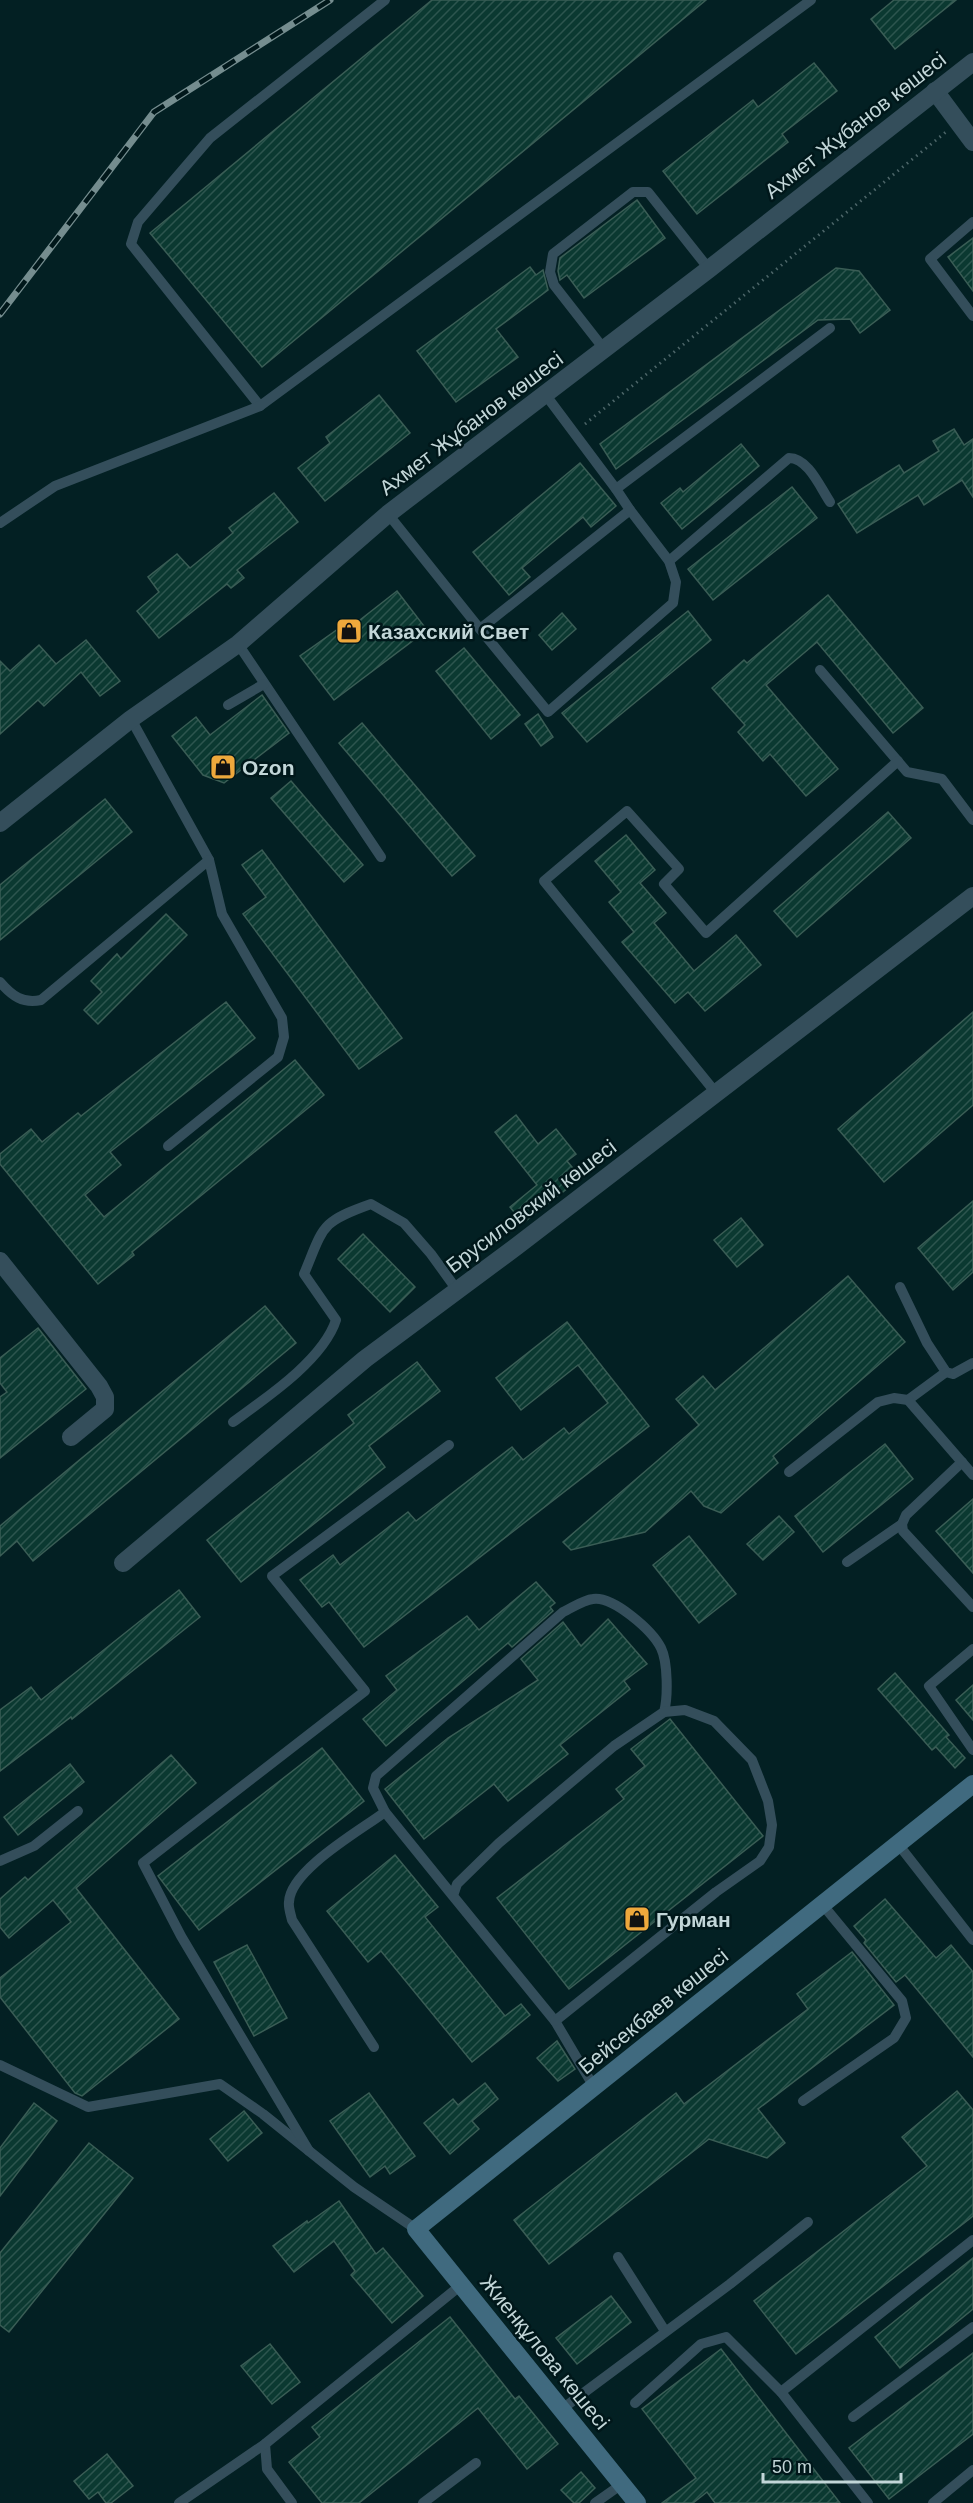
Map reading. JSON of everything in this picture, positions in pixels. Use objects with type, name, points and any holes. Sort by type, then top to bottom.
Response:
[{"type":"street","name":"Ахмет Жұбанов көшесі","points":[[0,823],[132,719],[238,644],[388,514],[709,269],[973,62]]},
{"type":"street","points":[[935,91],[973,142]]},
{"type":"street","name":"Брусиловский көшесі","points":[[123,1563],[365,1359],[973,896]]},
{"type":"street","points":[[0,1261],[99,1386],[105,1397],[105,1409],[71,1437]]},
{"type":"street","name":"Бейсекбаев көшесі","points":[[417,2229],[972,1786]]},
{"type":"street","name":"Жиенқұлова көшесі","points":[[417,2229],[638,2503]]},
{"type":"lane","points":[[260,406],[131,244],[138,222],[210,138],[385,0]]},
{"type":"lane","points":[[0,523],[55,486],[260,406],[811,0]]},
{"type":"lane","points":[[604,350],[554,285],[550,272],[553,254],[579,233],[633,192],[648,192],[709,269]]},
{"type":"lane","points":[[973,222],[930,259],[973,316]]},
{"type":"lane","points":[[616,489],[830,328]]},
{"type":"lane","points":[[388,514],[548,712],[673,603],[676,582],[669,561],[545,394]]},
{"type":"lane","points":[[669,561],[789,458],[797,458],[804,463],[830,501]]},
{"type":"lane","points":[[480,629],[630,510]]},
{"type":"lane","points":[[238,644],[381,858]]},
{"type":"lane","points":[[820,670],[907,772],[942,779],[973,820]]},
{"type":"lane","points":[[228,705],[264,684]]},
{"type":"lane","points":[[132,719],[209,861],[222,914],[282,1018],[284,1037],[278,1057],[168,1146]]},
{"type":"lane","points":[[716,1093],[544,881],[627,811],[679,869],[664,884],[706,933],[898,761]]},
{"type":"lane","points":[[0,982],[10,994],[28,1003],[41,1000],[209,861]]},
{"type":"lane","points":[[233,1422],[287,1382],[331,1335],[336,1320],[304,1274],[326,1224],[341,1214],[370,1204],[404,1223],[431,1254],[457,1290]]},
{"type":"lane","points":[[900,1287],[927,1343],[946,1372],[953,1374],[973,1363]]},
{"type":"lane","points":[[908,1400],[946,1372]]},
{"type":"lane","points":[[789,1472],[878,1402],[894,1398],[908,1400],[973,1475]]},
{"type":"lane","points":[[309,2151],[181,1936],[142,1863],[365,1691],[272,1576],[449,1445]]},
{"type":"lane","points":[[847,1562],[902,1524],[906,1515],[962,1462]]},
{"type":"lane","points":[[902,1524],[903,1531],[973,1607]]},
{"type":"lane","points":[[594,2087],[555,2021],[385,1812],[373,1788],[376,1776],[563,1611],[592,1599],[610,1600],[642,1624],[662,1648],[666,1678],[664,1712]]},
{"type":"lane","points":[[973,1649],[930,1686],[973,1750]]},
{"type":"lane","points":[[453,1896],[457,1884],[499,1843],[614,1746],[664,1712],[685,1710],[714,1721],[752,1760],[768,1801],[772,1825],[769,1847],[760,1861],[716,1892],[555,2021]]},
{"type":"lane","points":[[0,1861],[34,1846],[78,1810]]},
{"type":"lane","points":[[374,2047],[292,1920],[289,1902],[294,1885],[308,1868],[385,1812]]},
{"type":"lane","points":[[898,1844],[973,1940]]},
{"type":"lane","points":[[803,2101],[894,2038],[906,2018],[902,2001],[822,1904]]},
{"type":"lane","points":[[0,2065],[88,2107],[220,2084],[354,2187],[417,2229]]},
{"type":"lane","points":[[562,2409],[730,2284],[808,2222]]},
{"type":"lane","points":[[781,2392],[973,2240]]},
{"type":"lane","points":[[618,2257],[665,2331]]},
{"type":"lane","points":[[179,2503],[265,2444],[462,2285]]},
{"type":"lane","points":[[853,2417],[973,2327]]},
{"type":"lane","points":[[635,2403],[701,2344],[726,2337],[781,2392],[868,2503]]},
{"type":"lane","points":[[265,2444],[267,2469],[292,2503]]},
{"type":"lane","points":[[423,2503],[476,2463]]},
{"type":"lane","points":[[933,2503],[973,2470]]},
{"type":"lane","points":[[595,2503],[622,2484]]},
{"type":"path","points":[[574,433],[958,122]]},
{"type":"building","points":[[432,0],[706,0],[262,367],[150,233]]},
{"type":"building","points":[[894,0],[956,0],[895,49],[871,19]]},
{"type":"building","points":[[814,63],[837,91],[782,134],[788,142],[697,214],[663,171],[753,100],[758,107]]},
{"type":"building","points":[[637,200],[665,238],[584,298],[567,275],[560,280],[558,271],[560,258]]},
{"type":"building","points":[[973,238],[973,291],[948,257]]},
{"type":"building","points":[[530,267],[536,275],[543,270],[548,290],[496,329],[518,357],[456,402],[417,351]]},
{"type":"building","points":[[836,268],[859,271],[890,310],[860,333],[850,319],[818,320],[616,469],[600,444]]},
{"type":"building","points":[[379,395],[410,433],[325,501],[298,468],[330,443],[326,437]]},
{"type":"building","points":[[954,429],[964,445],[973,439],[973,497],[962,480],[924,505],[918,495],[857,533],[838,504],[899,465],[904,473],[939,451],[933,441]]},
{"type":"building","points":[[741,444],[759,466],[682,529],[661,503],[680,488],[683,492]]},
{"type":"building","points":[[580,463],[616,506],[591,527],[583,517],[522,568],[530,577],[509,595],[473,552]]},
{"type":"building","points":[[792,487],[817,518],[713,600],[688,569]]},
{"type":"building","points":[[274,493],[298,522],[237,570],[244,578],[231,588],[227,584],[159,638],[137,611],[159,592],[148,577],[177,554],[190,568],[233,533],[229,528]]},
{"type":"building","points":[[397,591],[427,630],[334,700],[300,656],[338,629],[342,634]]},
{"type":"building","points":[[828,595],[923,708],[893,733],[817,642],[766,685],[838,769],[806,796],[770,754],[763,761],[738,732],[745,725],[712,688],[744,660],[747,663]]},
{"type":"building","points":[[688,611],[711,640],[587,742],[562,713]]},
{"type":"building","points":[[562,613],[576,629],[552,650],[539,635]]},
{"type":"building","points":[[86,640],[120,681],[100,696],[81,672],[44,706],[38,700],[0,734],[0,661],[10,671],[39,645],[56,664]]},
{"type":"building","points":[[464,648],[520,715],[491,739],[436,671]]},
{"type":"building","points":[[262,695],[289,733],[224,783],[203,775],[172,736],[196,717],[210,735]]},
{"type":"building","points":[[538,714],[553,737],[541,746],[525,724]]},
{"type":"building","points":[[362,723],[475,856],[452,876],[339,743]]},
{"type":"building","points":[[291,781],[363,865],[344,882],[271,798]]},
{"type":"building","points":[[105,799],[132,832],[0,940],[0,885]]},
{"type":"building","points":[[888,812],[911,838],[797,937],[774,911]]},
{"type":"building","points":[[626,835],[655,870],[640,883],[666,913],[654,923],[694,971],[736,935],[761,965],[705,1011],[688,992],[675,1003],[622,942],[634,932],[609,902],[621,892],[595,861]]},
{"type":"building","points":[[262,850],[402,1038],[359,1069],[243,914],[266,897],[242,865]]},
{"type":"building","points":[[166,914],[187,935],[98,1024],[84,1010],[102,992],[91,981],[117,954],[121,959]]},
{"type":"building","points":[[226,1002],[255,1038],[110,1152],[121,1165],[85,1195],[104,1217],[295,1060],[324,1095],[132,1252],[134,1255],[98,1284],[0,1164],[0,1154],[31,1129],[42,1142],[78,1113],[81,1116]]},
{"type":"building","points":[[973,1012],[973,1105],[884,1182],[838,1129]]},
{"type":"building","points":[[516,1115],[538,1144],[556,1129],[576,1154],[567,1161],[581,1178],[523,1223],[510,1207],[537,1185],[495,1132]]},
{"type":"building","points":[[973,1201],[973,1272],[953,1290],[918,1248]]},
{"type":"building","points":[[741,1218],[763,1245],[737,1267],[714,1240]]},
{"type":"building","points":[[363,1234],[415,1287],[390,1312],[338,1259]]},
{"type":"building","points":[[848,1276],[905,1342],[773,1456],[778,1463],[721,1513],[704,1506],[691,1491],[645,1532],[571,1550],[563,1542],[699,1425],[676,1399],[703,1376],[715,1390]]},
{"type":"building","points":[[265,1306],[296,1343],[33,1561],[17,1541],[0,1556],[0,1526]]},
{"type":"building","points":[[567,1322],[649,1426],[364,1647],[329,1602],[322,1607],[300,1580],[333,1555],[340,1565],[408,1512],[416,1521],[512,1447],[523,1460],[564,1428],[569,1434],[608,1403],[578,1365],[521,1410],[496,1378]]},
{"type":"building","points":[[38,1328],[86,1389],[0,1458],[0,1397],[7,1392],[0,1383],[0,1358]]},
{"type":"building","points":[[417,1362],[440,1391],[369,1446],[385,1467],[241,1582],[207,1540],[354,1423],[348,1415]]},
{"type":"building","points":[[885,1444],[913,1479],[823,1552],[795,1516]]},
{"type":"building","points":[[973,1499],[973,1573],[936,1531]]},
{"type":"building","points":[[779,1516],[794,1532],[763,1560],[747,1544]]},
{"type":"building","points":[[689,1536],[736,1594],[699,1623],[653,1565]]},
{"type":"building","points":[[536,1582],[555,1603],[550,1607],[553,1611],[512,1647],[508,1643],[386,1746],[363,1719],[397,1690],[386,1676],[467,1616],[479,1630]]},
{"type":"building","points":[[179,1590],[200,1617],[72,1719],[71,1717],[0,1771],[0,1710],[31,1687],[41,1700]]},
{"type":"building","points":[[608,1619],[647,1664],[624,1681],[630,1689],[560,1745],[568,1754],[508,1801],[494,1784],[424,1839],[385,1789],[448,1738],[538,1680],[521,1659],[563,1622],[581,1646]]},
{"type":"building","points":[[895,1673],[949,1735],[946,1737],[965,1758],[955,1768],[936,1747],[932,1750],[878,1689]]},
{"type":"building","points":[[973,1685],[973,1720],[956,1700]]},
{"type":"building","points":[[670,1719],[763,1836],[569,1989],[497,1898],[624,1799],[616,1789],[645,1766],[631,1749]]},
{"type":"building","points":[[322,1748],[364,1801],[199,1930],[158,1876]]},
{"type":"building","points":[[171,1755],[196,1783],[76,1888],[179,2019],[82,2096],[75,2093],[0,1997],[0,1978],[71,1922],[53,1900],[9,1938],[0,1927],[0,1899],[25,1877],[28,1880]]},
{"type":"building","points":[[70,1764],[84,1782],[18,1835],[4,1817]]},
{"type":"building","points":[[395,1855],[438,1907],[425,1917],[505,2016],[521,2004],[530,2015],[472,2062],[381,1951],[368,1962],[327,1911]]},
{"type":"building","points":[[885,1899],[936,1958],[951,1945],[973,1972],[973,2057],[905,1975],[896,1982],[864,1943],[866,1940],[854,1926]]},
{"type":"building","points":[[247,1945],[287,2018],[254,2036],[214,1962]]},
{"type":"building","points":[[852,1952],[894,2005],[758,2109],[785,2143],[767,2158],[709,2139],[549,2264],[514,2220],[676,2093],[684,2104],[808,2009],[797,1994]]},
{"type":"building","points":[[557,2041],[575,2069],[558,2081],[537,2058]]},
{"type":"building","points":[[485,2083],[498,2099],[472,2121],[479,2129],[450,2154],[424,2123],[453,2099],[458,2105]]},
{"type":"building","points":[[957,2091],[973,2110],[973,2216],[796,2354],[754,2301],[927,2166],[902,2137]]},
{"type":"building","points":[[369,2093],[415,2156],[390,2174],[385,2166],[370,2177],[330,2121]]},
{"type":"building","points":[[34,2103],[57,2121],[0,2196],[0,2148]]},
{"type":"building","points":[[244,2111],[262,2133],[228,2161],[210,2139]]},
{"type":"building","points":[[89,2143],[133,2178],[9,2332],[0,2325],[0,2253]]},
{"type":"building","points":[[339,2201],[376,2254],[383,2248],[423,2296],[392,2323],[351,2275],[355,2271],[334,2241],[294,2272],[273,2246]]},
{"type":"building","points":[[973,2258],[973,2309],[900,2368],[875,2337]]},
{"type":"building","points":[[611,2296],[631,2322],[577,2364],[556,2338]]},
{"type":"building","points":[[450,2317],[515,2399],[519,2396],[558,2444],[527,2469],[478,2408],[359,2503],[322,2503],[289,2462],[320,2437],[312,2427]]},
{"type":"building","points":[[270,2344],[300,2382],[272,2404],[241,2366]]},
{"type":"building","points":[[721,2349],[840,2503],[715,2503],[707,2492],[693,2503],[662,2503],[696,2478],[642,2409]]},
{"type":"building","points":[[973,2353],[973,2434],[889,2499],[849,2448]]},
{"type":"building","points":[[107,2454],[133,2486],[111,2503],[106,2503],[98,2492],[89,2499],[74,2481]]},
{"type":"building","points":[[581,2472],[595,2488],[579,2503],[574,2503],[561,2490]]},
{"type":"railway","points":[[0,314],[154,112],[330,0]]},
{"type":"place","name":"Казахский Свет","points":[[349,631]]},
{"type":"place","name":"Ozon","points":[[223,767]]},
{"type":"place","name":"Гурман","points":[[637,1919]]}]
